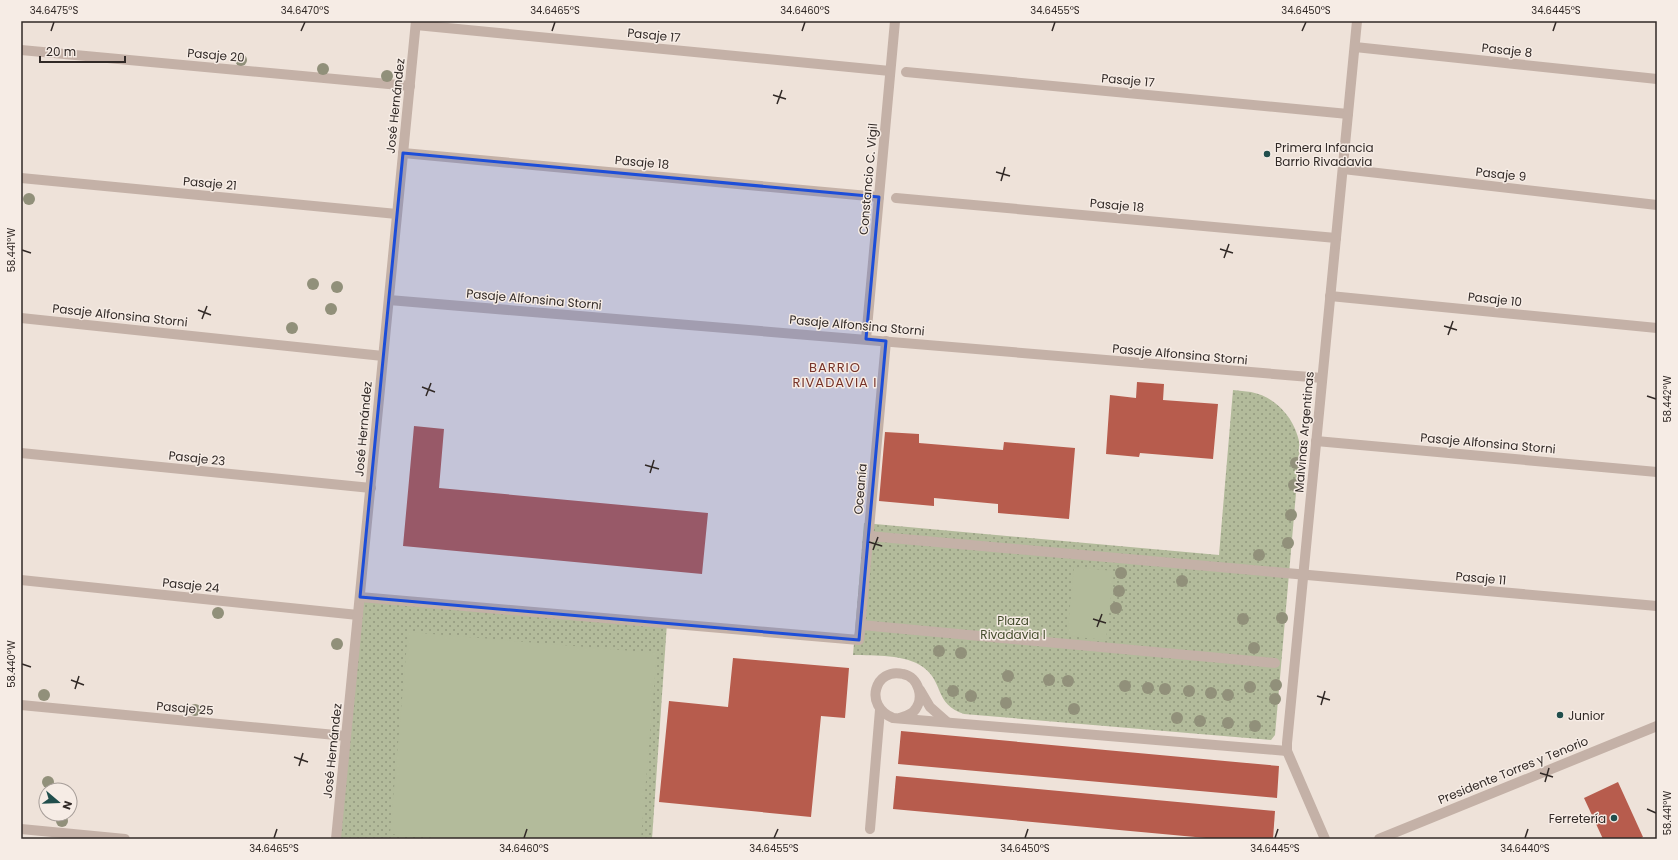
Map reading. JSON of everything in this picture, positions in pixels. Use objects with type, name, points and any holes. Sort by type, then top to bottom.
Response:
[{"type":"street","name":"Constancio C. Vigil","points":[[866,339],[895,21]]},
{"type":"street","name":"Malvinas Argentinas","points":[[1325,839],[1287,751],[1357,21]]},
{"type":"street","name":"Pasaje 17","points":[[416,23],[890,71]]},
{"type":"street","name":"José Hernández","points":[[336,839],[416,23]]},
{"type":"street","name":"Pasaje 8","points":[[1355,47],[1657,79]]},
{"type":"street","name":"Pasaje 20","points":[[21,50],[410,86]]},
{"type":"street","name":"Pasaje 17","points":[[906,72],[1348,114]]},
{"type":"street","name":"Pasaje 18","points":[[403,153],[879,197]]},
{"type":"street","name":"Pasaje 9","points":[[1343,169],[1657,205]]},
{"type":"street","name":"Pasaje 21","points":[[21,178],[397,214]]},
{"type":"street","name":"Pasaje 18","points":[[896,198],[1336,238]]},
{"type":"street","name":"Pasaje 10","points":[[1330,296],[1657,328]]},
{"type":"street","name":"Pasaje Alfonsina Storni","points":[[389,300],[1322,378]]},
{"type":"street","name":"Pasaje Alfonsina Storni","points":[[21,318],[383,356]]},
{"type":"street","name":"Oceanía","points":[[360,597],[859,640],[886,341]]},
{"type":"street","name":"Pasaje Alfonsina Storni","points":[[1316,441],[1657,472]]},
{"type":"street","name":"Pasaje 23","points":[[21,453],[371,488]]},
{"type":"street","name":"Pasaje 11","points":[[869,536],[1657,606]]},
{"type":"street","name":"Pasaje 24","points":[[21,580],[358,615]]},
{"type":"street","points":[[861,625],[1275,663]]},
{"type":"street","points":[[870,830],[880,710],[875,697],[875,690],[878,684],[889,674],[903,674],[910,677],[930,707],[947,722]]},
{"type":"street","points":[[900,718],[914,711],[920,697],[919,689]]},
{"type":"street","name":"Pasaje 25","points":[[21,706],[346,736]]},
{"type":"street","points":[[880,710],[893,718],[1287,751]]},
{"type":"street","name":"Presidente Torres y Tenorio","points":[[1379,839],[1657,726]]},
{"type":"street","points":[[21,830],[125,839]]},
{"type":"highlighted area","points":[[403,153],[879,197],[866,339],[886,341],[859,640],[360,597]]},
{"type":"green space","name":"Plaza Rivadavia I","points":[[1233,390],[1251,392],[1260,395],[1277,405],[1290,419],[1295,428],[1300,447],[1275,735],[1271,740],[964,714],[954,710],[948,705],[943,699],[930,673],[916,663],[890,656],[853,655],[864,523],[1219,555]]},
{"type":"green space","points":[[1074,567],[1114,571],[1106,640],[1067,636]]},
{"type":"green space","points":[[360,597],[667,623],[652,839],[336,839]]},
{"type":"green space","points":[[408,632],[657,653],[641,839],[448,839],[390,834]]},
{"type":"building","points":[[1137,382],[1164,384],[1163,400],[1218,404],[1213,459],[1140,453],[1139,457],[1106,454],[1110,395],[1136,398]]},
{"type":"building","points":[[414,426],[444,429],[439,488],[708,513],[702,574],[403,546]]},
{"type":"building","points":[[885,432],[919,434],[919,443],[1003,450],[1004,442],[1075,448],[1069,519],[998,513],[998,504],[934,498],[934,506],[879,501]]},
{"type":"building","points":[[733,658],[849,668],[845,718],[821,716],[811,817],[659,802],[669,701],[728,707]]},
{"type":"building","points":[[901,731],[1279,766],[1277,798],[898,764]]},
{"type":"building","points":[[896,776],[1275,811],[1273,839],[1217,839],[893,809]]},
{"type":"building","name":"Ferretería","points":[[1618,782],[1643,837],[1639,839],[1603,839],[1584,798]]},
{"type":"place","name":"Primera Infancia Barrio Rivadavia","points":[[1267,154]]},
{"type":"place","name":"Junior","points":[[1560,715]]},
{"type":"place","name":"Ferretería","points":[[1614,818]]},
{"type":"district","name":"BARRIO RIVADAVIA I","points":[[835,374]]}]
